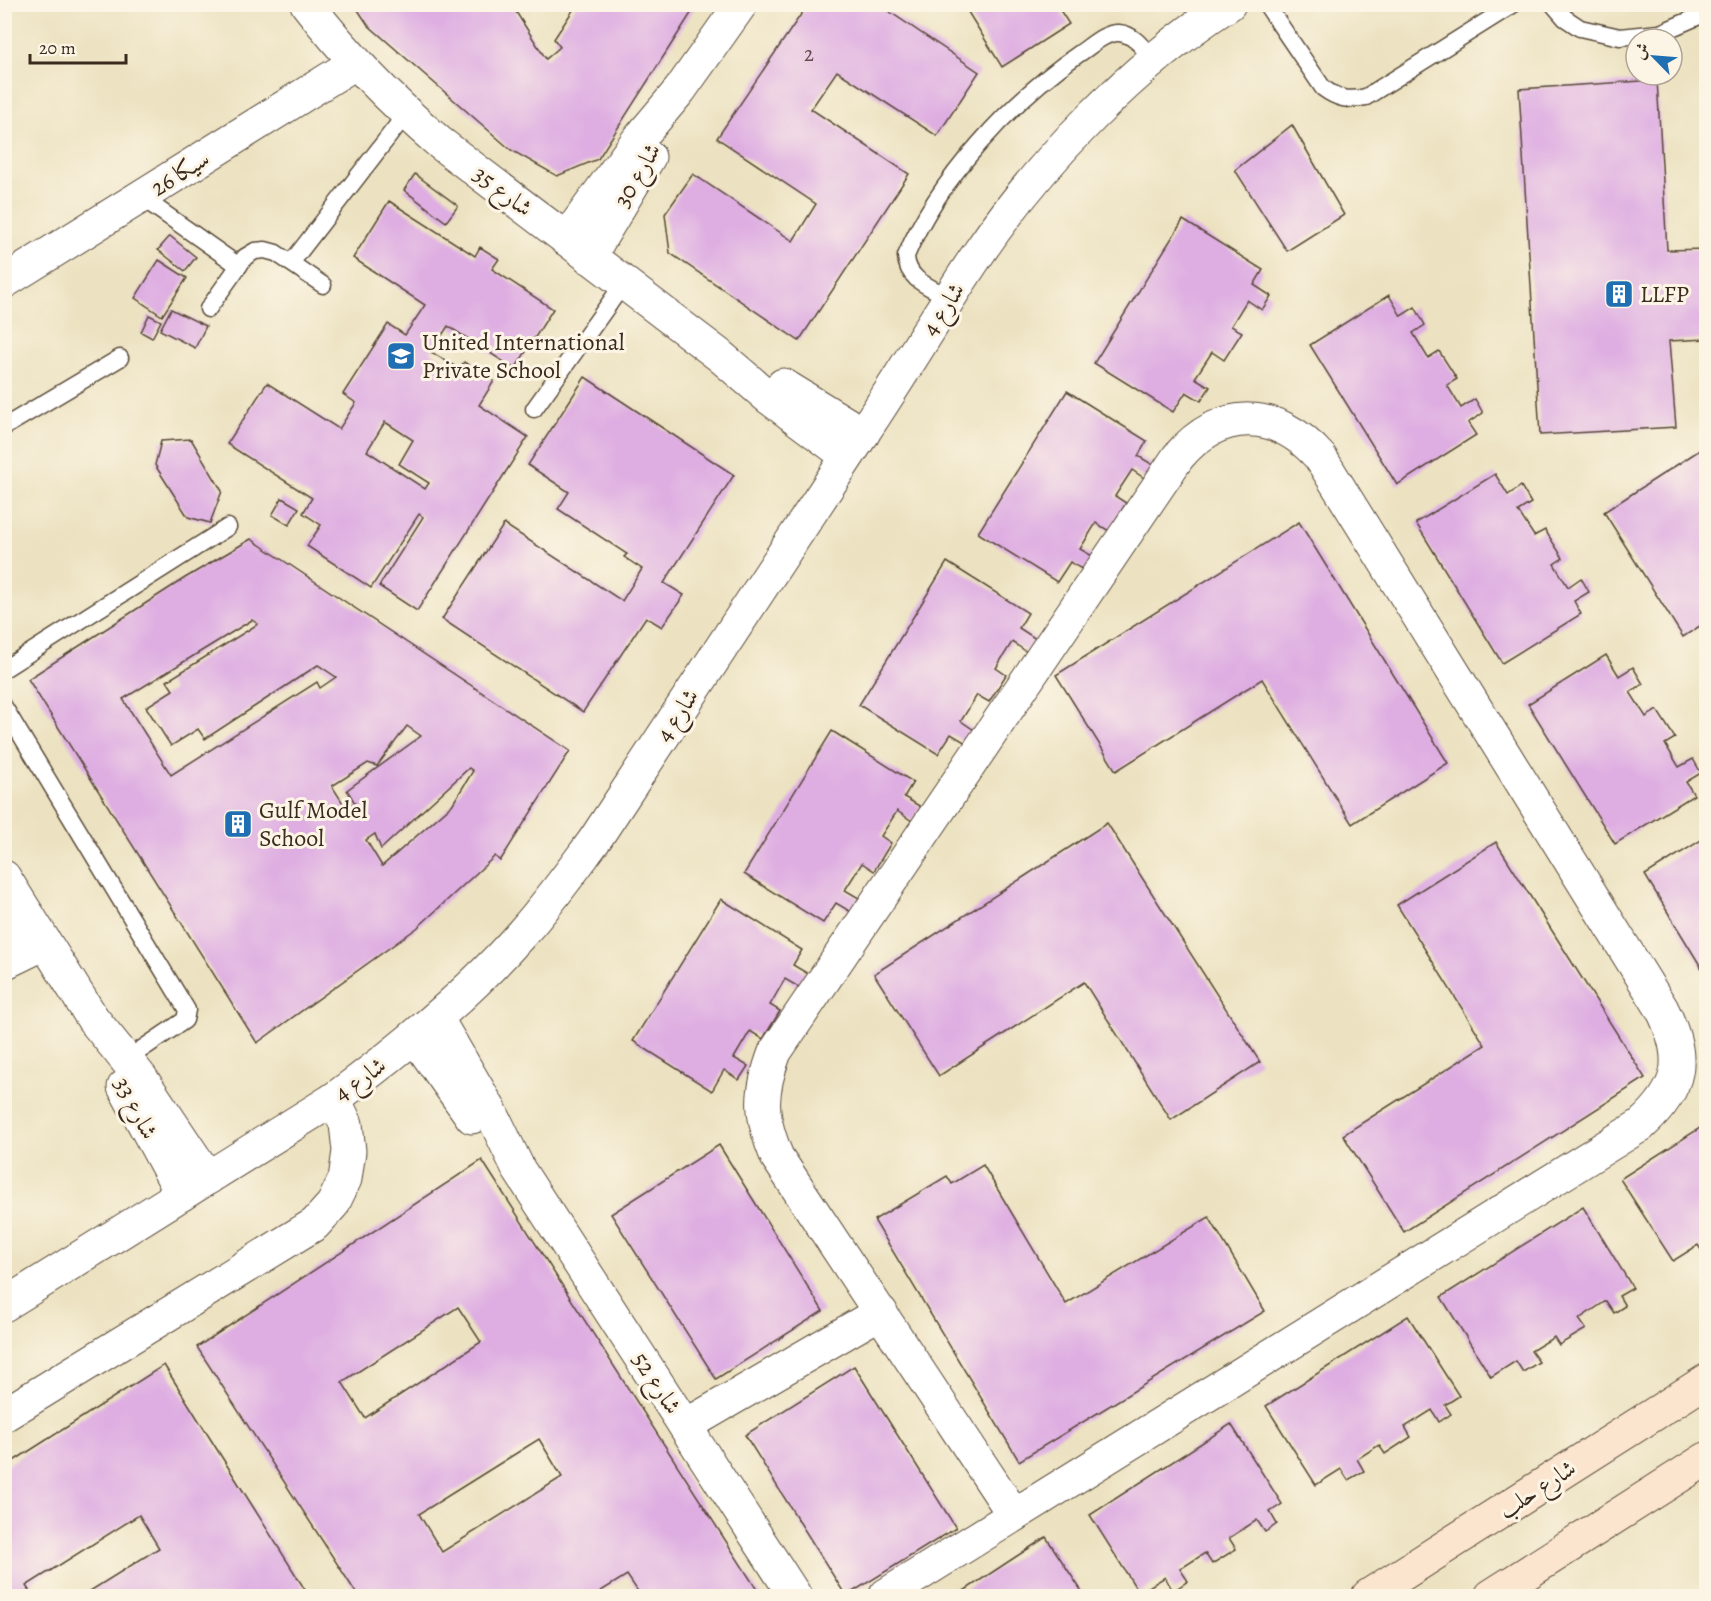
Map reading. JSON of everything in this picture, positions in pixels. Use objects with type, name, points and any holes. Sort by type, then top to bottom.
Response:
[{"type":"street","name":"شارع 35","points":[[308,4],[355,63],[406,114],[440,143],[719,355],[778,383],[855,445]]},
{"type":"street","name":"شارع 30","points":[[577,248],[638,140],[680,90],[741,4]]},
{"type":"street","name":"شارع 4","points":[[4,1305],[334,1099],[426,1028],[523,932],[560,888],[594,841],[978,254],[1042,171],[1114,96],[1154,61],[1229,4]]},
{"type":"street","name":"سيكا 26","points":[[4,282],[355,63]]},
{"type":"street","points":[[886,1595],[1641,1125],[1660,1107],[1673,1084],[1678,1058],[1674,1032],[1662,1009],[1320,457],[1308,443],[1277,424],[1259,420],[1240,420],[1222,424],[1205,432],[1190,443],[1178,457],[775,1052],[766,1078],[763,1105],[767,1132],[777,1157],[1014,1515]]},
{"type":"street","name":"شارع 33","points":[[4,878],[26,931],[93,1019],[127,1059],[195,1186]]},
{"type":"street","points":[[4,963],[26,931]]},
{"type":"street","name":"شارع 33","points":[[93,1019],[120,1079],[195,1186]]},
{"type":"street","name":"شارع 52","points":[[426,1028],[491,1112],[519,1170],[795,1596]]},
{"type":"street","points":[[4,1415],[315,1224],[333,1204],[345,1179],[350,1151],[346,1124],[334,1099]]},
{"type":"street","points":[[685,1426],[881,1312]]},
{"type":"street","name":"شارع حلب","points":[[1368,1596],[1707,1381]]},
{"type":"street","points":[[1491,1596],[1707,1459]]},
{"type":"lane","points":[[1266,4],[1323,88],[1334,96],[1346,100],[1366,97],[1514,4]]},
{"type":"lane","points":[[1553,4],[1565,18],[1580,28],[1620,37],[1660,33],[1697,17],[1707,8]]},
{"type":"lane","points":[[950,298],[917,280],[907,265],[906,256],[933,206],[960,167],[991,130],[1025,96],[1062,66],[1110,34],[1120,33],[1130,36],[1154,61]]},
{"type":"lane","points":[[291,263],[406,114]]},
{"type":"lane","points":[[141,197],[239,266]]},
{"type":"lane","points":[[208,309],[245,257],[255,251],[265,250],[276,253],[323,285]]},
{"type":"lane","points":[[534,409],[624,283]]},
{"type":"lane","points":[[4,427],[120,358]]},
{"type":"lane","points":[[4,669],[228,526]]},
{"type":"lane","points":[[4,707],[187,1010],[185,1020],[127,1059]]},
{"type":"building","points":[[354,4],[511,4],[546,59],[560,47],[554,39],[577,4],[697,4],[598,159],[557,176],[511,150],[368,25]]},
{"type":"building","points":[[808,4],[878,4],[979,72],[937,136],[837,71],[811,109],[909,174],[799,341],[670,253],[665,214],[693,174],[793,241],[816,204],[717,138]]},
{"type":"building","points":[[963,4],[1056,4],[1069,24],[1002,67]]},
{"type":"building","name":"LLFP","points":[[1624,82],[1624,87],[1657,87],[1667,250],[1706,249],[1706,339],[1669,341],[1676,427],[1540,435],[1519,89]]},
{"type":"building","points":[[1292,125],[1344,215],[1287,251],[1235,170]]},
{"type":"building","points":[[415,174],[458,206],[446,222],[404,190]]},
{"type":"building","points":[[389,201],[475,256],[480,247],[499,259],[492,269],[553,309],[515,369],[448,326],[431,352],[459,369],[464,362],[494,381],[479,405],[528,437],[417,611],[379,586],[423,517],[419,514],[371,588],[307,546],[321,525],[303,513],[312,498],[227,444],[267,383],[339,429],[356,403],[343,394],[388,324],[405,335],[425,305],[353,258]],"holes":[[[385,422],[413,440],[399,464],[429,483],[425,489],[367,451]]]},
{"type":"building","points":[[1183,220],[1263,270],[1254,285],[1271,296],[1262,310],[1247,300],[1231,326],[1242,332],[1224,360],[1212,352],[1195,378],[1210,387],[1201,401],[1186,392],[1173,412],[1094,363]]},
{"type":"building","points":[[170,236],[196,257],[185,271],[158,250]]},
{"type":"building","points":[[159,260],[187,278],[162,316],[135,298]]},
{"type":"building","points":[[1389,295],[1401,316],[1415,307],[1425,325],[1413,333],[1428,358],[1439,351],[1457,379],[1447,385],[1461,408],[1475,399],[1483,413],[1468,423],[1476,435],[1397,485],[1310,345]]},
{"type":"building","points":[[171,309],[206,326],[195,348],[160,330]]},
{"type":"building","points":[[149,315],[161,321],[152,338],[141,332]]},
{"type":"building","points":[[585,377],[734,475],[664,583],[684,595],[662,627],[646,617],[583,712],[442,619],[504,524],[622,601],[642,569],[624,557],[627,554],[558,509],[569,492],[528,465]]},
{"type":"building","points":[[1067,391],[1147,441],[1138,456],[1155,466],[1147,480],[1132,470],[1115,496],[1126,503],[1109,531],[1096,523],[1080,549],[1094,557],[1085,571],[1070,562],[1057,582],[978,533]]},
{"type":"building","points":[[191,439],[222,491],[210,523],[188,517],[155,465],[161,441]]},
{"type":"building","points":[[1706,446],[1706,622],[1683,637],[1604,512]]},
{"type":"building","points":[[1495,474],[1508,495],[1521,486],[1531,503],[1518,511],[1534,536],[1545,530],[1563,558],[1554,564],[1568,587],[1581,578],[1589,592],[1574,601],[1581,614],[1502,663],[1416,523]]},
{"type":"building","points":[[282,498],[299,508],[289,525],[272,515]]},
{"type":"building","points":[[1299,522],[1448,763],[1352,824],[1262,679],[1116,771],[1056,675]]},
{"type":"building","name":"Gulf Model School","points":[[251,539],[570,751],[500,861],[495,856],[417,928],[257,1043],[28,679],[185,578]],"holes":[[[252,620],[258,624],[167,681],[173,690],[146,707],[171,746],[198,729],[205,739],[318,665],[336,677],[320,688],[317,682],[171,775],[123,699]],[[407,726],[421,736],[347,790],[355,803],[346,808],[332,786],[368,763],[377,766]],[[469,768],[473,771],[452,805],[382,866],[366,840],[375,834],[381,849]]]},
{"type":"building","points":[[947,562],[1028,613],[1019,628],[1036,639],[1027,652],[1012,642],[996,668],[1006,675],[989,702],[977,695],[961,721],[974,730],[966,743],[951,734],[938,754],[859,705]]},
{"type":"building","points":[[1606,655],[1619,676],[1633,667],[1643,684],[1630,692],[1646,717],[1657,710],[1675,738],[1665,744],[1679,767],[1693,759],[1701,773],[1686,782],[1694,795],[1615,844],[1528,704]]},
{"type":"building","points":[[832,731],[913,782],[904,797],[921,807],[912,821],[897,811],[881,836],[891,843],[874,871],[862,863],[845,890],[859,898],[851,912],[836,903],[823,923],[744,874]]},
{"type":"building","points":[[1107,823],[1260,1062],[1171,1120],[1084,982],[939,1076],[874,974]]},
{"type":"building","points":[[1706,837],[1706,975],[1645,875]]},
{"type":"building","points":[[1496,842],[1645,1078],[1404,1232],[1343,1135],[1485,1045],[1397,905]]},
{"type":"building","points":[[721,899],[802,950],[793,965],[810,975],[802,989],[785,979],[770,1005],[780,1011],[763,1039],[750,1031],[734,1058],[748,1066],[739,1080],[724,1070],[712,1091],[633,1041]]},
{"type":"building","points":[[1706,1124],[1706,1255],[1698,1245],[1673,1261],[1620,1179]]},
{"type":"building","points":[[719,1145],[823,1311],[716,1379],[611,1214]]},
{"type":"building","points":[[482,1160],[761,1596],[641,1596],[627,1575],[593,1596],[358,1596],[197,1347]],"holes":[[[458,1307],[481,1342],[365,1418],[342,1382]],[[539,1439],[562,1477],[442,1552],[419,1514]]]},
{"type":"building","points":[[983,1165],[1066,1304],[1209,1217],[1265,1311],[1019,1461],[874,1220],[947,1176],[952,1184]]},
{"type":"building","points":[[1583,1207],[1633,1288],[1619,1296],[1625,1306],[1614,1313],[1606,1301],[1579,1319],[1586,1329],[1559,1345],[1554,1337],[1531,1351],[1539,1362],[1523,1372],[1516,1361],[1491,1377],[1441,1297]]},
{"type":"building","points":[[1408,1316],[1459,1396],[1445,1405],[1451,1414],[1439,1422],[1432,1410],[1405,1427],[1411,1437],[1385,1454],[1379,1445],[1357,1459],[1364,1471],[1348,1480],[1341,1469],[1316,1485],[1266,1406]]},
{"type":"building","points":[[164,1365],[309,1596],[82,1596],[159,1548],[139,1515],[26,1586],[33,1596],[4,1596],[4,1467]]},
{"type":"building","points":[[854,1366],[956,1528],[846,1596],[745,1435]]},
{"type":"building","points":[[1231,1424],[1282,1504],[1270,1512],[1277,1524],[1265,1532],[1257,1520],[1229,1538],[1236,1549],[1212,1564],[1205,1553],[1180,1569],[1188,1581],[1173,1591],[1165,1577],[1139,1593],[1090,1515]]},
{"type":"building","points":[[1046,1537],[1085,1596],[956,1596]]},
{"type":"place","name":"LLFP","points":[[1619,294]]},
{"type":"place","name":"United International Private School","points":[[401,356]]},
{"type":"place","name":"Gulf Model School","points":[[238,824]]}]
